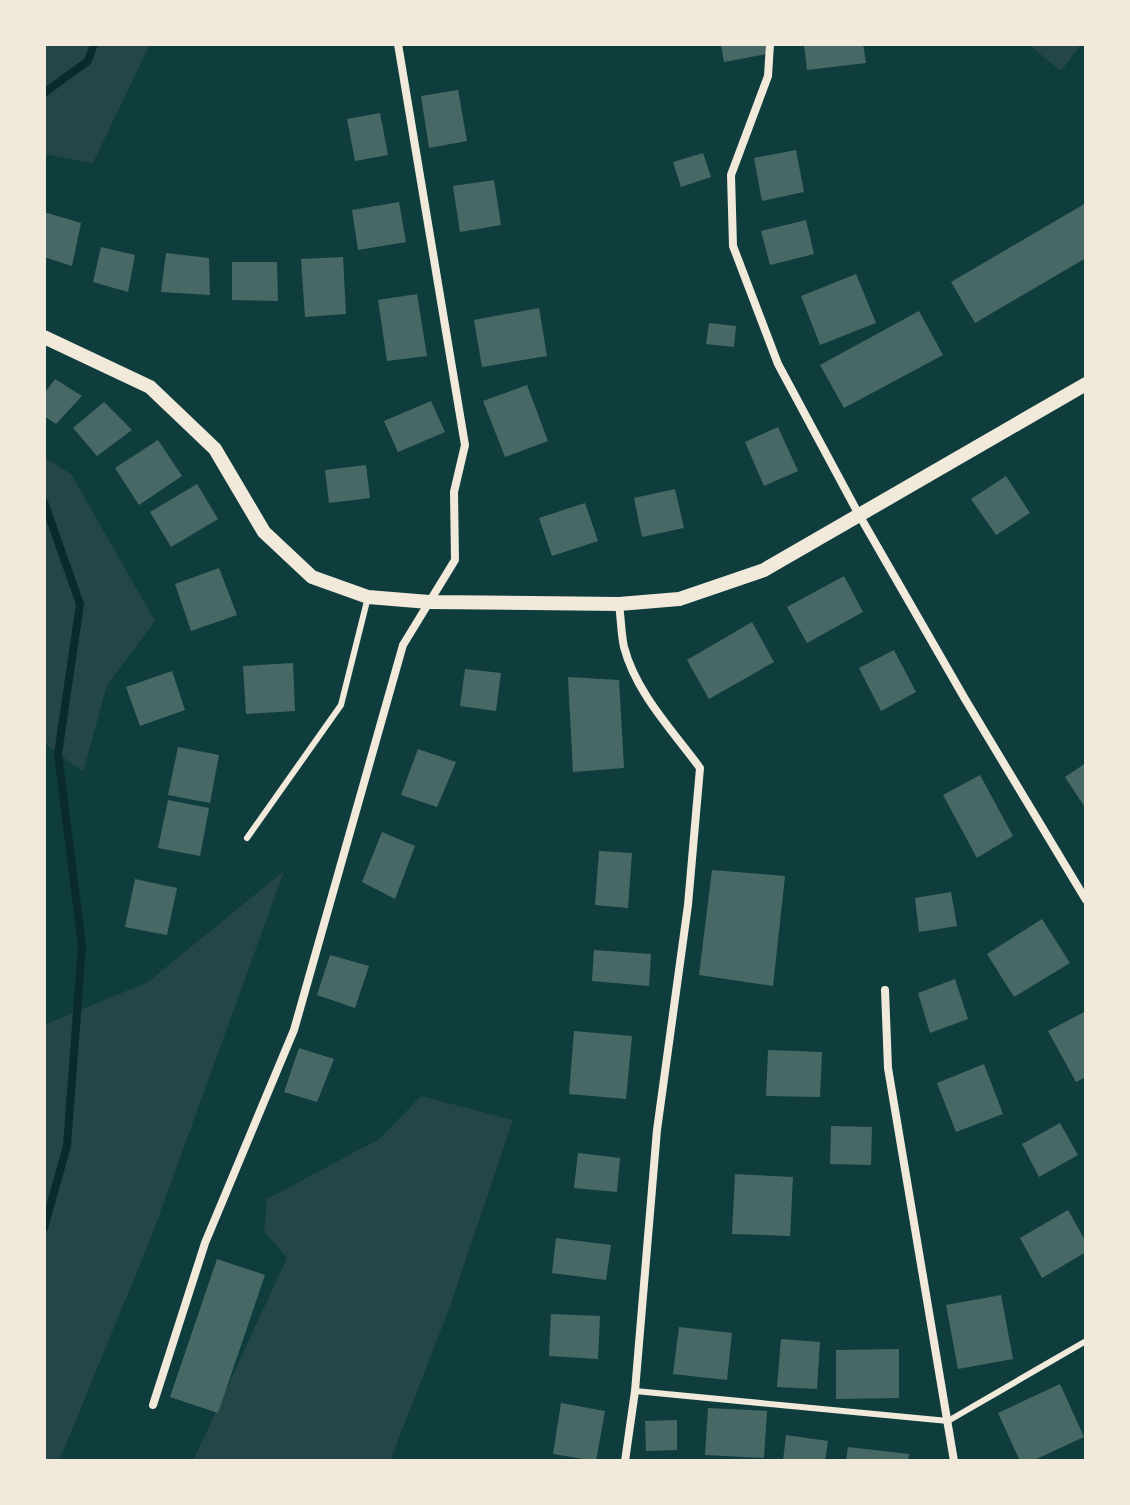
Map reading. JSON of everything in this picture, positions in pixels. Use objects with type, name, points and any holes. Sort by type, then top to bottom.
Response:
[{"type":"street","points":[[153,1405],[205,1243],[294,1030],[403,645],[455,560],[454,492],[465,445],[398,44]]},
{"type":"street","points":[[770,44],[768,76],[731,175],[733,246],[778,364],[858,513],[1086,900]]},
{"type":"street","points":[[44,337],[150,387],[215,449],[264,532],[312,577],[368,597],[429,602],[619,604],[679,599],[764,570],[1086,384]]},
{"type":"street","points":[[619,604],[624,646],[642,690],[700,768],[688,905],[657,1130],[635,1391],[625,1461]]},
{"type":"street","points":[[885,990],[888,1068],[954,1461]]},
{"type":"lane","points":[[247,838],[341,705],[368,597]]},
{"type":"lane","points":[[635,1391],[948,1421],[1086,1341]]},
{"type":"shaded area","points":[[44,44],[150,44],[93,163],[44,154]]},
{"type":"shaded area","points":[[1028,44],[1081,44],[1061,71]]},
{"type":"shaded area","points":[[44,457],[71,474],[155,621],[107,685],[83,772],[44,743]]},
{"type":"shaded area","points":[[284,871],[152,1235],[59,1461],[44,1461],[44,1025],[148,982]]},
{"type":"shaded area","points":[[421,1096],[513,1120],[449,1309],[390,1461],[193,1461],[287,1258],[264,1231],[267,1199],[379,1139]]},
{"type":"building","points":[[721,44],[765,44],[767,54],[724,62]]},
{"type":"building","points":[[804,44],[863,44],[866,63],[807,70]]},
{"type":"building","points":[[458,90],[467,141],[429,148],[421,96]]},
{"type":"building","points":[[380,113],[388,155],[355,161],[347,119]]},
{"type":"building","points":[[796,150],[804,192],[762,201],[754,158]]},
{"type":"building","points":[[703,153],[711,177],[681,187],[673,162]]},
{"type":"building","points":[[494,180],[501,225],[460,232],[453,186]]},
{"type":"building","points":[[399,202],[406,242],[358,250],[352,210]]},
{"type":"building","points":[[1086,203],[1086,258],[975,323],[951,282]]},
{"type":"building","points":[[44,212],[81,223],[72,266],[44,257]]},
{"type":"building","points":[[806,220],[814,254],[770,265],[761,231]]},
{"type":"building","points":[[101,247],[135,255],[128,292],[93,282]]},
{"type":"building","points":[[166,253],[209,258],[210,295],[161,292]]},
{"type":"building","points":[[343,257],[346,314],[305,317],[301,259]]},
{"type":"building","points":[[232,262],[277,262],[278,301],[232,300]]},
{"type":"building","points":[[856,274],[876,323],[820,345],[801,296]]},
{"type":"building","points":[[417,294],[427,356],[387,361],[378,300]]},
{"type":"building","points":[[539,308],[547,356],[482,367],[474,320]]},
{"type":"building","points":[[919,311],[943,355],[844,408],[820,365]]},
{"type":"building","points":[[709,323],[736,326],[734,347],[706,344]]},
{"type":"building","points":[[55,379],[82,396],[56,424],[44,416],[44,394]]},
{"type":"building","points":[[527,385],[548,441],[505,457],[483,401]]},
{"type":"building","points":[[431,401],[445,432],[398,452],[384,421]]},
{"type":"building","points":[[104,402],[132,430],[97,456],[73,428]]},
{"type":"building","points":[[778,427],[798,471],[764,486],[745,442]]},
{"type":"building","points":[[158,440],[182,476],[139,505],[115,468]]},
{"type":"building","points":[[366,465],[370,498],[329,503],[325,470]]},
{"type":"building","points":[[1006,476],[1030,513],[996,535],[971,499]]},
{"type":"building","points":[[197,484],[218,519],[171,547],[150,512]]},
{"type":"building","points":[[675,489],[684,528],[642,537],[634,498]]},
{"type":"building","points":[[585,503],[598,541],[552,556],[539,518]]},
{"type":"building","points":[[219,568],[237,615],[191,631],[175,584]]},
{"type":"building","points":[[844,576],[863,612],[807,643],[787,607]]},
{"type":"building","points":[[752,622],[774,662],[709,699],[687,660]]},
{"type":"building","points":[[894,650],[916,692],[881,711],[859,668]]},
{"type":"building","points":[[293,663],[295,711],[246,714],[243,666]]},
{"type":"building","points":[[465,669],[501,673],[496,711],[460,706]]},
{"type":"building","points":[[172,671],[185,710],[140,726],[126,687]]},
{"type":"building","points":[[568,677],[619,680],[624,768],[573,772]]},
{"type":"building","points":[[178,747],[219,755],[210,803],[168,795]]},
{"type":"building","points":[[418,749],[456,762],[437,807],[401,795]]},
{"type":"building","points":[[1086,763],[1086,809],[1065,777]]},
{"type":"building","points":[[980,775],[1013,836],[977,858],[943,795]]},
{"type":"building","points":[[168,800],[209,808],[200,856],[158,848]]},
{"type":"building","points":[[382,832],[415,846],[395,899],[362,882]]},
{"type":"building","points":[[599,851],[632,853],[628,908],[595,905]]},
{"type":"building","points":[[712,870],[785,876],[773,986],[699,975]]},
{"type":"building","points":[[135,879],[177,888],[167,935],[125,927]]},
{"type":"building","points":[[951,892],[957,926],[919,932],[915,898]]},
{"type":"building","points":[[1042,919],[1070,963],[1014,997],[987,954]]},
{"type":"building","points":[[594,950],[651,954],[649,986],[592,981]]},
{"type":"building","points":[[330,955],[369,966],[355,1008],[317,995]]},
{"type":"building","points":[[955,979],[968,1019],[930,1033],[918,993]]},
{"type":"building","points":[[1086,1011],[1086,1077],[1076,1082],[1048,1031]]},
{"type":"building","points":[[574,1031],[632,1036],[626,1099],[569,1094]]},
{"type":"building","points":[[299,1048],[334,1059],[317,1102],[284,1092]]},
{"type":"building","points":[[768,1050],[822,1052],[820,1097],[766,1096]]},
{"type":"building","points":[[984,1064],[1003,1114],[956,1132],[937,1083]]},
{"type":"building","points":[[1060,1123],[1078,1155],[1039,1177],[1022,1144]]},
{"type":"building","points":[[831,1126],[872,1127],[871,1165],[830,1164]]},
{"type":"building","points":[[578,1153],[620,1158],[617,1192],[574,1188]]},
{"type":"building","points":[[735,1174],[793,1177],[790,1236],[732,1234]]},
{"type":"building","points":[[1068,1210],[1086,1242],[1086,1252],[1042,1278],[1020,1238]]},
{"type":"building","points":[[556,1238],[611,1245],[606,1280],[552,1273]]},
{"type":"building","points":[[217,1259],[265,1275],[218,1413],[170,1397]]},
{"type":"building","points":[[1001,1295],[1013,1359],[958,1369],[946,1305]]},
{"type":"building","points":[[551,1314],[600,1316],[598,1359],[549,1356]]},
{"type":"building","points":[[679,1327],[732,1333],[727,1380],[673,1374]]},
{"type":"building","points":[[781,1339],[820,1342],[817,1389],[777,1387]]},
{"type":"building","points":[[899,1349],[899,1398],[836,1399],[836,1350]]},
{"type":"building","points":[[1060,1384],[1084,1437],[1032,1461],[1020,1461],[998,1413]]},
{"type":"building","points":[[561,1403],[605,1411],[596,1461],[553,1454]]},
{"type":"building","points":[[708,1408],[767,1411],[764,1458],[705,1455]]},
{"type":"building","points":[[677,1420],[677,1450],[646,1451],[645,1421]]},
{"type":"building","points":[[786,1435],[828,1441],[825,1461],[783,1461]]},
{"type":"building","points":[[848,1447],[909,1454],[908,1461],[846,1461]]},
{"type":"waterway","points":[[44,93],[88,61],[94,44]]},
{"type":"waterway","points":[[44,502],[80,604],[58,754],[82,946],[67,1146],[44,1228]]}]
